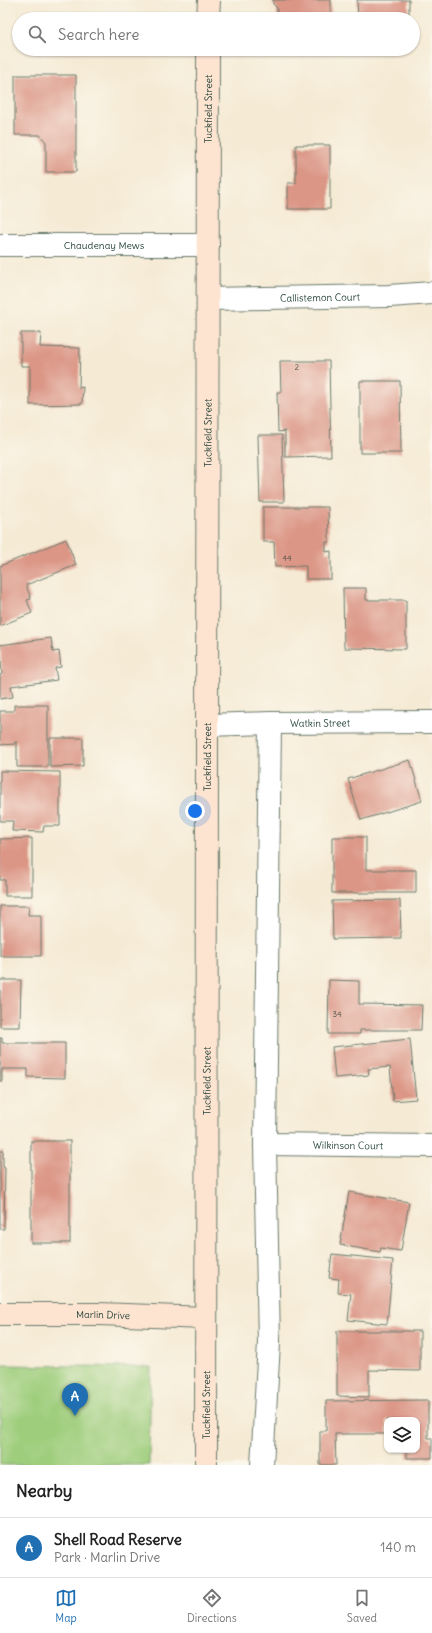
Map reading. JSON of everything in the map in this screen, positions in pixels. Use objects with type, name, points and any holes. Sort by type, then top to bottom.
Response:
[{"type":"main road","points":[[208,0],[208,12]]},
{"type":"main road","name":"Tuckfield Street","points":[[206,1465],[208,56]]},
{"type":"main road","name":"Marlin Drive","points":[[0,1314],[99,1314],[206,1318]]},
{"type":"street","name":"Chaudenay Mews","points":[[0,245],[208,245]]},
{"type":"street","name":"Callistemon Court","points":[[208,299],[389,296],[432,293]]},
{"type":"street","name":"Watkin Street","points":[[207,726],[270,723],[432,722]]},
{"type":"street","points":[[262,1465],[269,1343],[264,1144],[270,723]]},
{"type":"street","name":"Wilkinson Court","points":[[264,1144],[432,1146]]},
{"type":"green space","points":[[0,1365],[151,1367],[149,1465],[0,1465]]},
{"type":"building","points":[[273,0],[331,0],[331,12],[277,12],[277,8],[273,4]]},
{"type":"building","points":[[357,0],[409,0],[409,12],[358,12]]},
{"type":"building","points":[[15,75],[76,75],[76,172],[46,172],[46,142],[40,135],[15,135]]},
{"type":"building","points":[[296,145],[330,145],[330,209],[288,209],[288,183],[296,183]]},
{"type":"building","points":[[21,333],[41,333],[40,347],[80,348],[79,388],[83,387],[82,404],[30,405],[30,366],[21,366]]},
{"type":"building","points":[[280,361],[329,361],[331,456],[285,457],[285,431],[278,432],[277,392],[281,392]]},
{"type":"building","points":[[360,381],[400,381],[401,453],[360,453]]},
{"type":"building","points":[[258,435],[282,435],[284,502],[260,502]]},
{"type":"building","points":[[263,507],[328,507],[329,542],[326,542],[326,552],[331,551],[331,579],[306,579],[306,566],[275,567],[274,542],[263,542]]},
{"type":"building","points":[[66,539],[76,565],[26,585],[31,599],[27,600],[32,613],[0,626],[0,566]]},
{"type":"building","points":[[343,588],[366,588],[366,600],[406,600],[406,649],[344,648]]},
{"type":"building","points":[[51,638],[53,652],[59,651],[61,667],[55,668],[57,680],[11,686],[13,697],[0,699],[0,675],[2,674],[0,645]]},
{"type":"building","points":[[14,705],[48,705],[48,767],[17,767],[17,742],[15,742],[15,744],[0,745],[0,711],[14,711]]},
{"type":"building","points":[[50,738],[83,738],[83,766],[50,767]]},
{"type":"building","points":[[410,760],[422,801],[361,820],[348,779]]},
{"type":"building","points":[[0,771],[60,772],[60,826],[44,826],[43,832],[12,831],[13,821],[0,821]]},
{"type":"building","points":[[332,837],[366,837],[366,870],[416,870],[416,893],[332,893]]},
{"type":"building","points":[[32,838],[32,896],[5,896],[5,880],[0,880],[0,839]]},
{"type":"building","points":[[400,900],[401,938],[333,939],[332,901]]},
{"type":"building","points":[[0,906],[29,906],[28,915],[41,915],[41,956],[0,956]]},
{"type":"building","points":[[0,980],[21,980],[20,1027],[0,1027]]},
{"type":"building","points":[[329,980],[359,981],[359,1004],[422,1005],[421,1030],[360,1030],[360,1034],[328,1034]]},
{"type":"building","points":[[0,1038],[2,1038],[2,1043],[65,1043],[65,1078],[28,1077],[28,1069],[2,1069],[2,1081],[0,1081]]},
{"type":"building","points":[[410,1039],[416,1099],[393,1101],[390,1067],[368,1069],[369,1075],[335,1078],[332,1047]]},
{"type":"building","points":[[31,1141],[70,1141],[70,1243],[31,1243]]},
{"type":"building","points":[[0,1151],[3,1151],[3,1167],[5,1168],[4,1229],[0,1229]]},
{"type":"building","points":[[349,1192],[409,1202],[401,1251],[381,1248],[380,1252],[340,1245]]},
{"type":"building","points":[[332,1254],[393,1260],[387,1324],[348,1320],[351,1294],[338,1293],[339,1279],[329,1278]]},
{"type":"building","points":[[337,1331],[420,1331],[420,1371],[369,1370],[369,1397],[337,1396]]},
{"type":"building","points":[[428,1400],[428,1438],[432,1438],[432,1458],[407,1458],[407,1453],[420,1453],[420,1417],[384,1417],[384,1434],[335,1434],[336,1465],[320,1465],[320,1431],[326,1431],[326,1401]]},
{"type":"place","name":"Shell Road Reserve","points":[[75,1416]]}]
